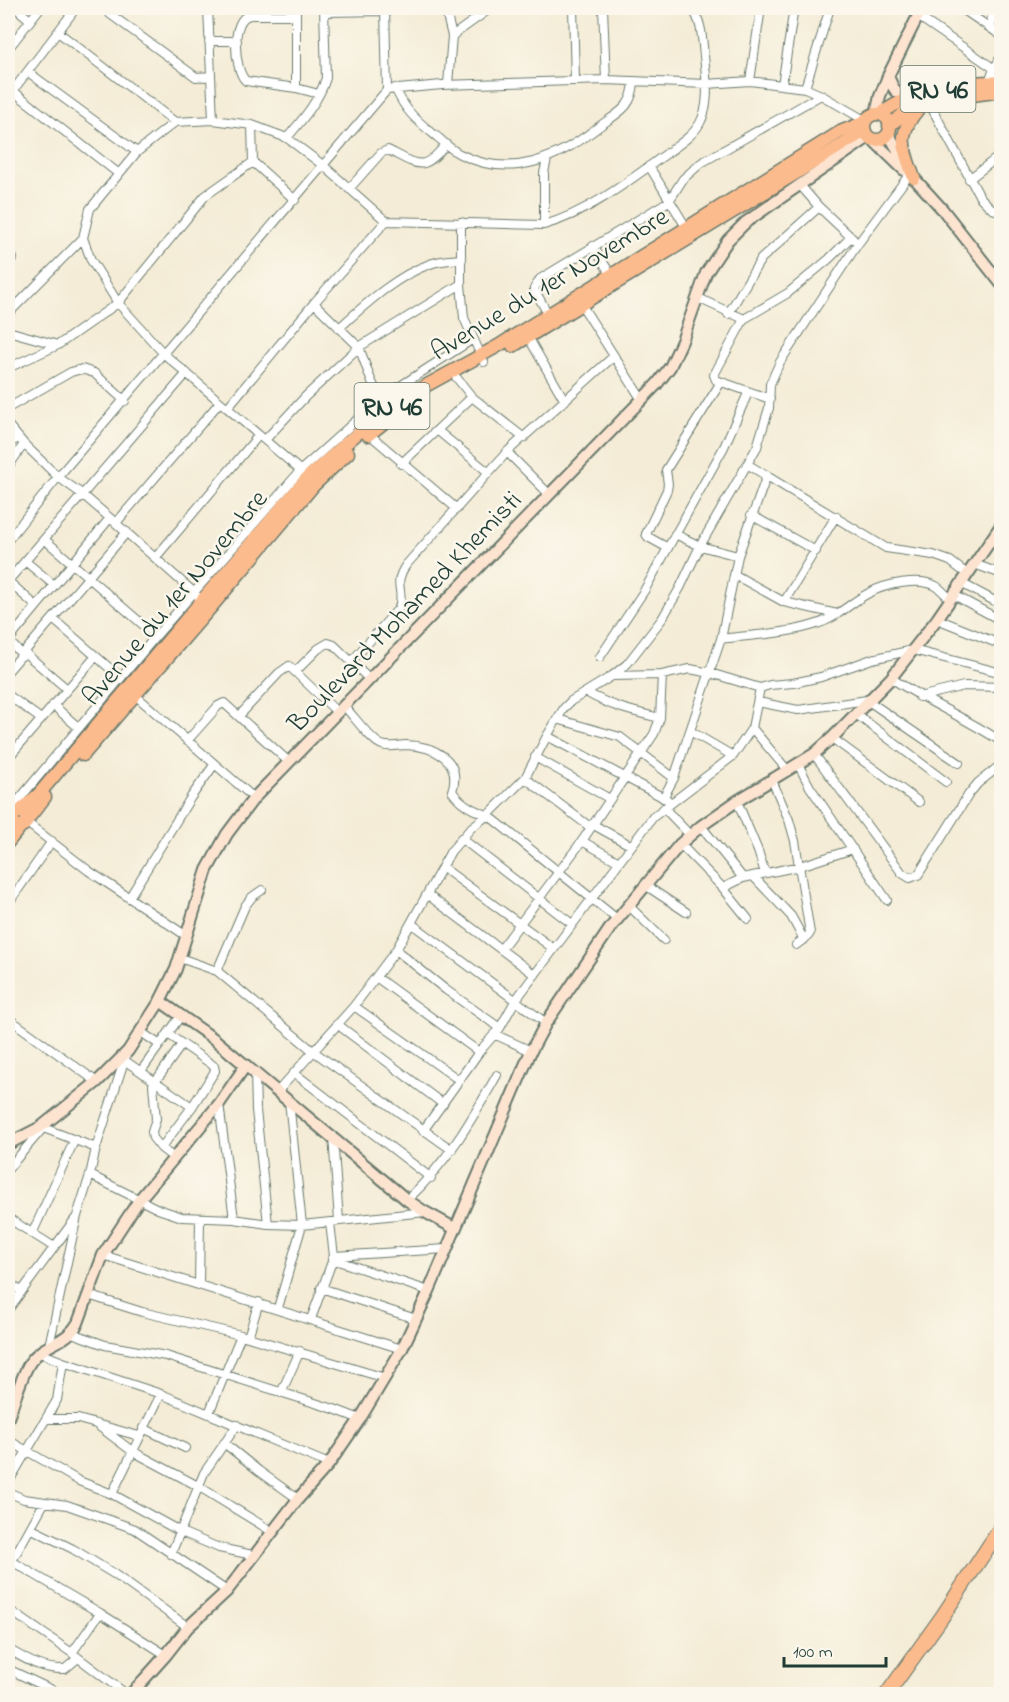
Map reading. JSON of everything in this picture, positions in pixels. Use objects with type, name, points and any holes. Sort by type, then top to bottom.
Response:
[{"type":"highway","points":[[887,1695],[1002,1526]]},
{"type":"highway","points":[[896,1695],[1002,1540]]},
{"type":"main road","points":[[870,125],[888,76],[920,12]]},
{"type":"main road","points":[[888,76],[893,89],[899,95],[908,97]]},
{"type":"main road","name":"RN 46","points":[[870,125],[908,97],[959,84],[1002,82]]},
{"type":"main road","name":"RN 46","points":[[889,130],[912,107],[926,101],[995,92],[1002,94]]},
{"type":"main road","points":[[912,177],[903,148],[903,137],[908,120],[926,101]]},
{"type":"main road","points":[[870,125],[887,119],[889,130],[912,177]]},
{"type":"main road","points":[[870,125],[883,138],[889,130]]},
{"type":"main road","points":[[870,125],[1002,285]]},
{"type":"main road","name":"Boulevard Mohamed Khemisti","points":[[8,1144],[42,1127],[98,1082],[126,1055],[160,1001],[180,958],[185,935],[207,870],[227,834],[254,798],[642,400],[670,367],[682,341],[706,273],[737,230],[800,185],[870,125]]},
{"type":"main road","name":"Avenue du 1er Novembre","points":[[16,818],[135,695],[203,600],[314,485],[369,434],[406,406],[456,377],[548,314],[840,132],[870,125]]},
{"type":"main road","name":"Avenue du 1er Novembre","points":[[8,842],[16,818],[39,794],[203,600],[305,473],[410,394],[528,336],[870,125]]},
{"type":"main road","points":[[131,1695],[188,1627],[227,1591],[253,1555],[329,1464],[386,1378],[429,1291],[531,1051],[546,1023],[617,919],[690,835],[737,801],[814,754],[856,714],[867,700],[891,678],[937,619],[1002,524]]},
{"type":"main road","points":[[160,1001],[214,1039],[407,1200],[454,1228]]},
{"type":"main road","points":[[8,1418],[30,1361],[72,1333],[78,1323],[103,1255],[139,1200],[250,1069]]},
{"type":"street","points":[[16,8],[30,20]]},
{"type":"street","points":[[8,49],[40,8]]},
{"type":"street","points":[[106,8],[110,14],[196,77],[211,76]]},
{"type":"street","points":[[208,8],[213,120]]},
{"type":"street","points":[[445,8],[452,36],[448,84]]},
{"type":"street","points":[[573,8],[575,81]]},
{"type":"street","points":[[603,8],[606,80]]},
{"type":"street","points":[[8,314],[83,238],[90,209],[136,152],[175,122],[213,120],[252,125],[287,138],[324,166],[387,221],[544,225],[559,221],[597,202],[694,132],[705,108],[707,84],[700,26],[693,8]]},
{"type":"street","points":[[750,81],[761,8]]},
{"type":"street","points":[[782,85],[794,8]]},
{"type":"street","points":[[805,88],[830,8]]},
{"type":"street","points":[[961,8],[1002,36]]},
{"type":"street","points":[[990,28],[993,8]]},
{"type":"street","points":[[72,9],[28,72],[9,92],[119,174]]},
{"type":"street","points":[[287,138],[320,94],[326,78],[325,10],[386,9],[391,89],[419,122],[460,155],[479,162],[498,165],[534,163],[547,159],[568,148],[622,112],[632,97],[634,81]]},
{"type":"street","points":[[452,36],[486,9]]},
{"type":"street","points":[[296,88],[296,11],[244,15],[239,20],[237,41],[238,66],[242,78],[246,81],[320,94]]},
{"type":"street","points":[[920,12],[998,71]]},
{"type":"street","points":[[58,32],[175,122]]},
{"type":"street","points":[[209,40],[237,41]]},
{"type":"street","points":[[988,82],[998,71],[1002,54]]},
{"type":"street","points":[[28,72],[136,152]]},
{"type":"street","points":[[8,540],[58,477],[391,89],[448,84],[606,80],[707,84],[750,81],[805,88],[821,95],[870,125]]},
{"type":"street","points":[[548,314],[534,289],[536,282],[669,201],[683,179],[701,163],[821,95]]},
{"type":"street","points":[[926,101],[983,202],[992,209],[1002,212]]},
{"type":"street","points":[[252,125],[253,162],[295,200]]},
{"type":"street","points":[[350,189],[381,153],[388,150],[413,164],[426,164],[435,158],[446,144]]},
{"type":"street","points":[[969,179],[1002,154]]},
{"type":"street","points":[[544,225],[544,173],[547,159]]},
{"type":"street","points":[[8,368],[58,345],[118,303],[205,196],[253,162]]},
{"type":"street","points":[[649,166],[686,227]]},
{"type":"street","points":[[278,1091],[354,1006],[376,977],[412,924],[442,867],[461,838],[525,778],[557,719],[571,701],[612,676],[633,656],[662,620],[700,546],[757,447],[770,399],[770,384],[780,362],[857,245],[912,177]]},
{"type":"street","points":[[800,185],[857,245]]},
{"type":"street","points":[[728,314],[761,259],[819,207]]},
{"type":"street","points":[[227,408],[314,303],[387,221]]},
{"type":"street","points":[[461,222],[461,284],[464,318],[482,359]]},
{"type":"street","points":[[770,399],[714,379],[714,375],[744,319],[788,293],[829,259],[851,237]]},
{"type":"street","points":[[83,238],[91,260],[118,303],[164,354],[305,473],[380,399],[473,339]]},
{"type":"street","points":[[593,246],[611,275]]},
{"type":"street","points":[[339,328],[363,306],[417,270],[441,261],[462,259]]},
{"type":"street","points":[[156,557],[262,437],[359,347],[461,284]]},
{"type":"street","points":[[698,298],[728,314],[744,319]]},
{"type":"street","points":[[314,303],[359,347],[380,399]]},
{"type":"street","points":[[581,304],[642,400]]},
{"type":"street","points":[[8,331],[58,345]]},
{"type":"street","points":[[528,336],[565,401]]},
{"type":"street","points":[[351,662],[399,608],[401,597],[398,579],[406,565],[507,452],[614,356]]},
{"type":"street","points":[[8,408],[71,372],[82,369],[94,373],[124,401]]},
{"type":"street","points":[[36,606],[8,581],[187,374]]},
{"type":"street","points":[[456,377],[472,397],[524,438]]},
{"type":"street","points":[[668,548],[648,537],[646,532],[667,490],[667,467],[721,382]]},
{"type":"street","points":[[600,657],[644,591],[724,447],[748,393]]},
{"type":"street","points":[[401,464],[472,397]]},
{"type":"street","points":[[68,689],[8,641],[72,564],[220,402]]},
{"type":"street","points":[[8,425],[58,477],[113,520],[203,600],[156,636],[79,728],[16,818],[52,841],[89,871],[185,935]]},
{"type":"street","points":[[438,430],[488,472]]},
{"type":"street","points":[[369,434],[401,464],[457,509]]},
{"type":"street","points":[[8,444],[21,441]]},
{"type":"street","points":[[8,467],[21,441]]},
{"type":"street","points":[[507,452],[549,494]]},
{"type":"street","points":[[747,464],[886,548],[933,555],[950,561],[1002,604]]},
{"type":"street","points":[[663,798],[674,778],[721,639],[738,556],[767,475]]},
{"type":"street","points":[[752,515],[816,551]]},
{"type":"street","points":[[784,603],[836,516]]},
{"type":"street","points":[[8,671],[127,532]]},
{"type":"street","points":[[675,534],[700,546],[738,556]]},
{"type":"street","points":[[44,539],[156,636]]},
{"type":"street","points":[[990,539],[1002,543]]},
{"type":"street","points":[[25,561],[54,585]]},
{"type":"street","points":[[967,574],[1002,574]]},
{"type":"street","points":[[735,575],[784,603],[837,614]]},
{"type":"street","points":[[721,639],[797,630],[820,623],[869,592],[899,583],[930,584],[1002,621]]},
{"type":"street","points":[[53,619],[121,678]]},
{"type":"street","points":[[937,619],[1002,645]]},
{"type":"street","points":[[295,672],[318,649],[328,643],[369,679]]},
{"type":"street","points":[[612,676],[662,675],[690,669],[760,688],[821,677],[872,659],[913,650],[1002,673]]},
{"type":"street","points":[[8,758],[96,656]]},
{"type":"street","points":[[239,716],[284,668],[289,666],[383,746],[421,747],[433,750],[446,758],[454,768],[456,779],[452,791],[454,795],[473,810],[488,815],[557,873],[617,919]]},
{"type":"street","points":[[501,949],[582,841],[626,779],[654,734],[660,718],[662,675]]},
{"type":"street","points":[[891,678],[919,697],[978,726],[1002,742]]},
{"type":"street","points":[[919,697],[964,686],[1002,687]]},
{"type":"street","points":[[423,1131],[479,1052],[497,1031],[515,1001],[652,817],[733,756],[752,728],[760,688]]},
{"type":"street","points":[[586,692],[621,708],[660,718]]},
{"type":"street","points":[[8,695],[41,719]]},
{"type":"street","points":[[135,695],[254,798]]},
{"type":"street","points":[[758,702],[798,710],[867,700],[959,763]]},
{"type":"street","points":[[187,741],[222,704],[226,704],[289,762]]},
{"type":"street","points":[[53,705],[79,728]]},
{"type":"street","points":[[856,714],[946,782]]},
{"type":"street","points":[[557,719],[620,737],[674,778]]},
{"type":"street","points":[[752,728],[810,787],[887,900]]},
{"type":"street","points":[[690,731],[733,756]]},
{"type":"street","points":[[547,736],[672,802]]},
{"type":"street","points":[[832,738],[919,802]]},
{"type":"street","points":[[814,754],[902,873],[910,878],[918,874],[978,783],[1002,764]]},
{"type":"street","points":[[535,757],[610,799]]},
{"type":"street","points":[[129,898],[191,797],[214,765]]},
{"type":"street","points":[[525,778],[591,826],[630,845]]},
{"type":"street","points":[[753,876],[791,916],[800,942],[810,933],[800,866],[789,820],[772,780]]},
{"type":"street","points":[[737,801],[765,873]]},
{"type":"street","points":[[664,808],[690,835]]},
{"type":"street","points":[[701,826],[743,878]]},
{"type":"street","points":[[461,838],[572,924]]},
{"type":"street","points":[[8,904],[52,841]]},
{"type":"street","points":[[582,841],[619,862]]},
{"type":"street","points":[[680,844],[723,888],[748,919]]},
{"type":"street","points":[[723,888],[743,878],[800,866],[852,849]]},
{"type":"street","points":[[442,867],[554,949]]},
{"type":"street","points":[[645,885],[686,912]]},
{"type":"street","points":[[217,971],[245,906],[262,890]]},
{"type":"street","points":[[428,895],[535,975]]},
{"type":"street","points":[[628,906],[664,940]]},
{"type":"street","points":[[412,924],[546,1023]]},
{"type":"street","points":[[396,950],[497,1031],[531,1051]]},
{"type":"street","points":[[180,958],[217,971],[313,1051],[452,1150]]},
{"type":"street","points":[[376,977],[479,1052]]},
{"type":"street","points":[[354,1006],[459,1080]]},
{"type":"street","points":[[141,1071],[180,1017]]},
{"type":"street","points":[[8,1018],[98,1082]]},
{"type":"street","points":[[337,1024],[443,1104]]},
{"type":"street","points":[[141,1032],[160,1045]]},
{"type":"street","points":[[161,1148],[192,1107],[213,1076],[215,1069],[168,1034]]},
{"type":"street","points":[[174,1158],[161,1148],[152,1135],[156,1119],[152,1091],[155,1080],[182,1044]]},
{"type":"street","points":[[192,1107],[141,1071],[126,1055],[77,1216],[45,1349],[63,1362],[161,1394],[329,1464]]},
{"type":"street","points":[[250,1069],[268,1224]]},
{"type":"street","points":[[294,1073],[431,1178]]},
{"type":"street","points":[[407,1200],[431,1178],[452,1150],[497,1075]]},
{"type":"street","points":[[278,1308],[302,1225],[289,1100]]},
{"type":"street","points":[[219,1104],[234,1219]]},
{"type":"street","points":[[8,1168],[42,1127],[96,1148]]},
{"type":"street","points":[[311,1319],[333,1257],[335,1222],[333,1136]]},
{"type":"street","points":[[32,1234],[74,1141]]},
{"type":"street","points":[[90,1175],[170,1214],[200,1218],[302,1225],[425,1212]]},
{"type":"street","points":[[8,1310],[77,1216]]},
{"type":"street","points":[[8,1218],[54,1247]]},
{"type":"street","points":[[199,1285],[200,1218]]},
{"type":"street","points":[[333,1257],[446,1249]]},
{"type":"street","points":[[103,1255],[402,1348]]},
{"type":"street","points":[[333,1257],[429,1291]]},
{"type":"street","points":[[8,1282],[21,1291]]},
{"type":"street","points":[[321,1288],[416,1319]]},
{"type":"street","points":[[88,1295],[142,1312],[300,1351],[386,1378]]},
{"type":"street","points":[[209,1413],[260,1302]]},
{"type":"street","points":[[72,1333],[105,1345],[166,1356],[360,1419]]},
{"type":"street","points":[[281,1393],[300,1351]]},
{"type":"street","points":[[8,1483],[57,1400],[63,1362]]},
{"type":"street","points":[[112,1494],[161,1394]]},
{"type":"street","points":[[46,1419],[78,1419],[141,1432],[185,1448]]},
{"type":"street","points":[[96,1424],[132,1451],[198,1486],[273,1532]]},
{"type":"street","points":[[171,1554],[204,1473],[237,1425]]},
{"type":"street","points":[[8,1440],[79,1481],[112,1494],[181,1532],[219,1548],[253,1555]]},
{"type":"street","points":[[224,1443],[298,1499]]},
{"type":"street","points":[[8,1492],[44,1503],[66,1505],[135,1529],[227,1591]]},
{"type":"street","points":[[44,1503],[9,1563],[100,1613],[166,1655]]},
{"type":"street","points":[[30,1528],[73,1549],[114,1574],[188,1627]]},
{"type":"street","points":[[8,1609],[126,1695]]},
{"type":"street","points":[[8,1649],[35,1665],[66,1669],[100,1613]]},
{"type":"street","points":[[8,1669],[61,1695]]},
{"type":"street","points":[[8,1689],[20,1695]]}]
